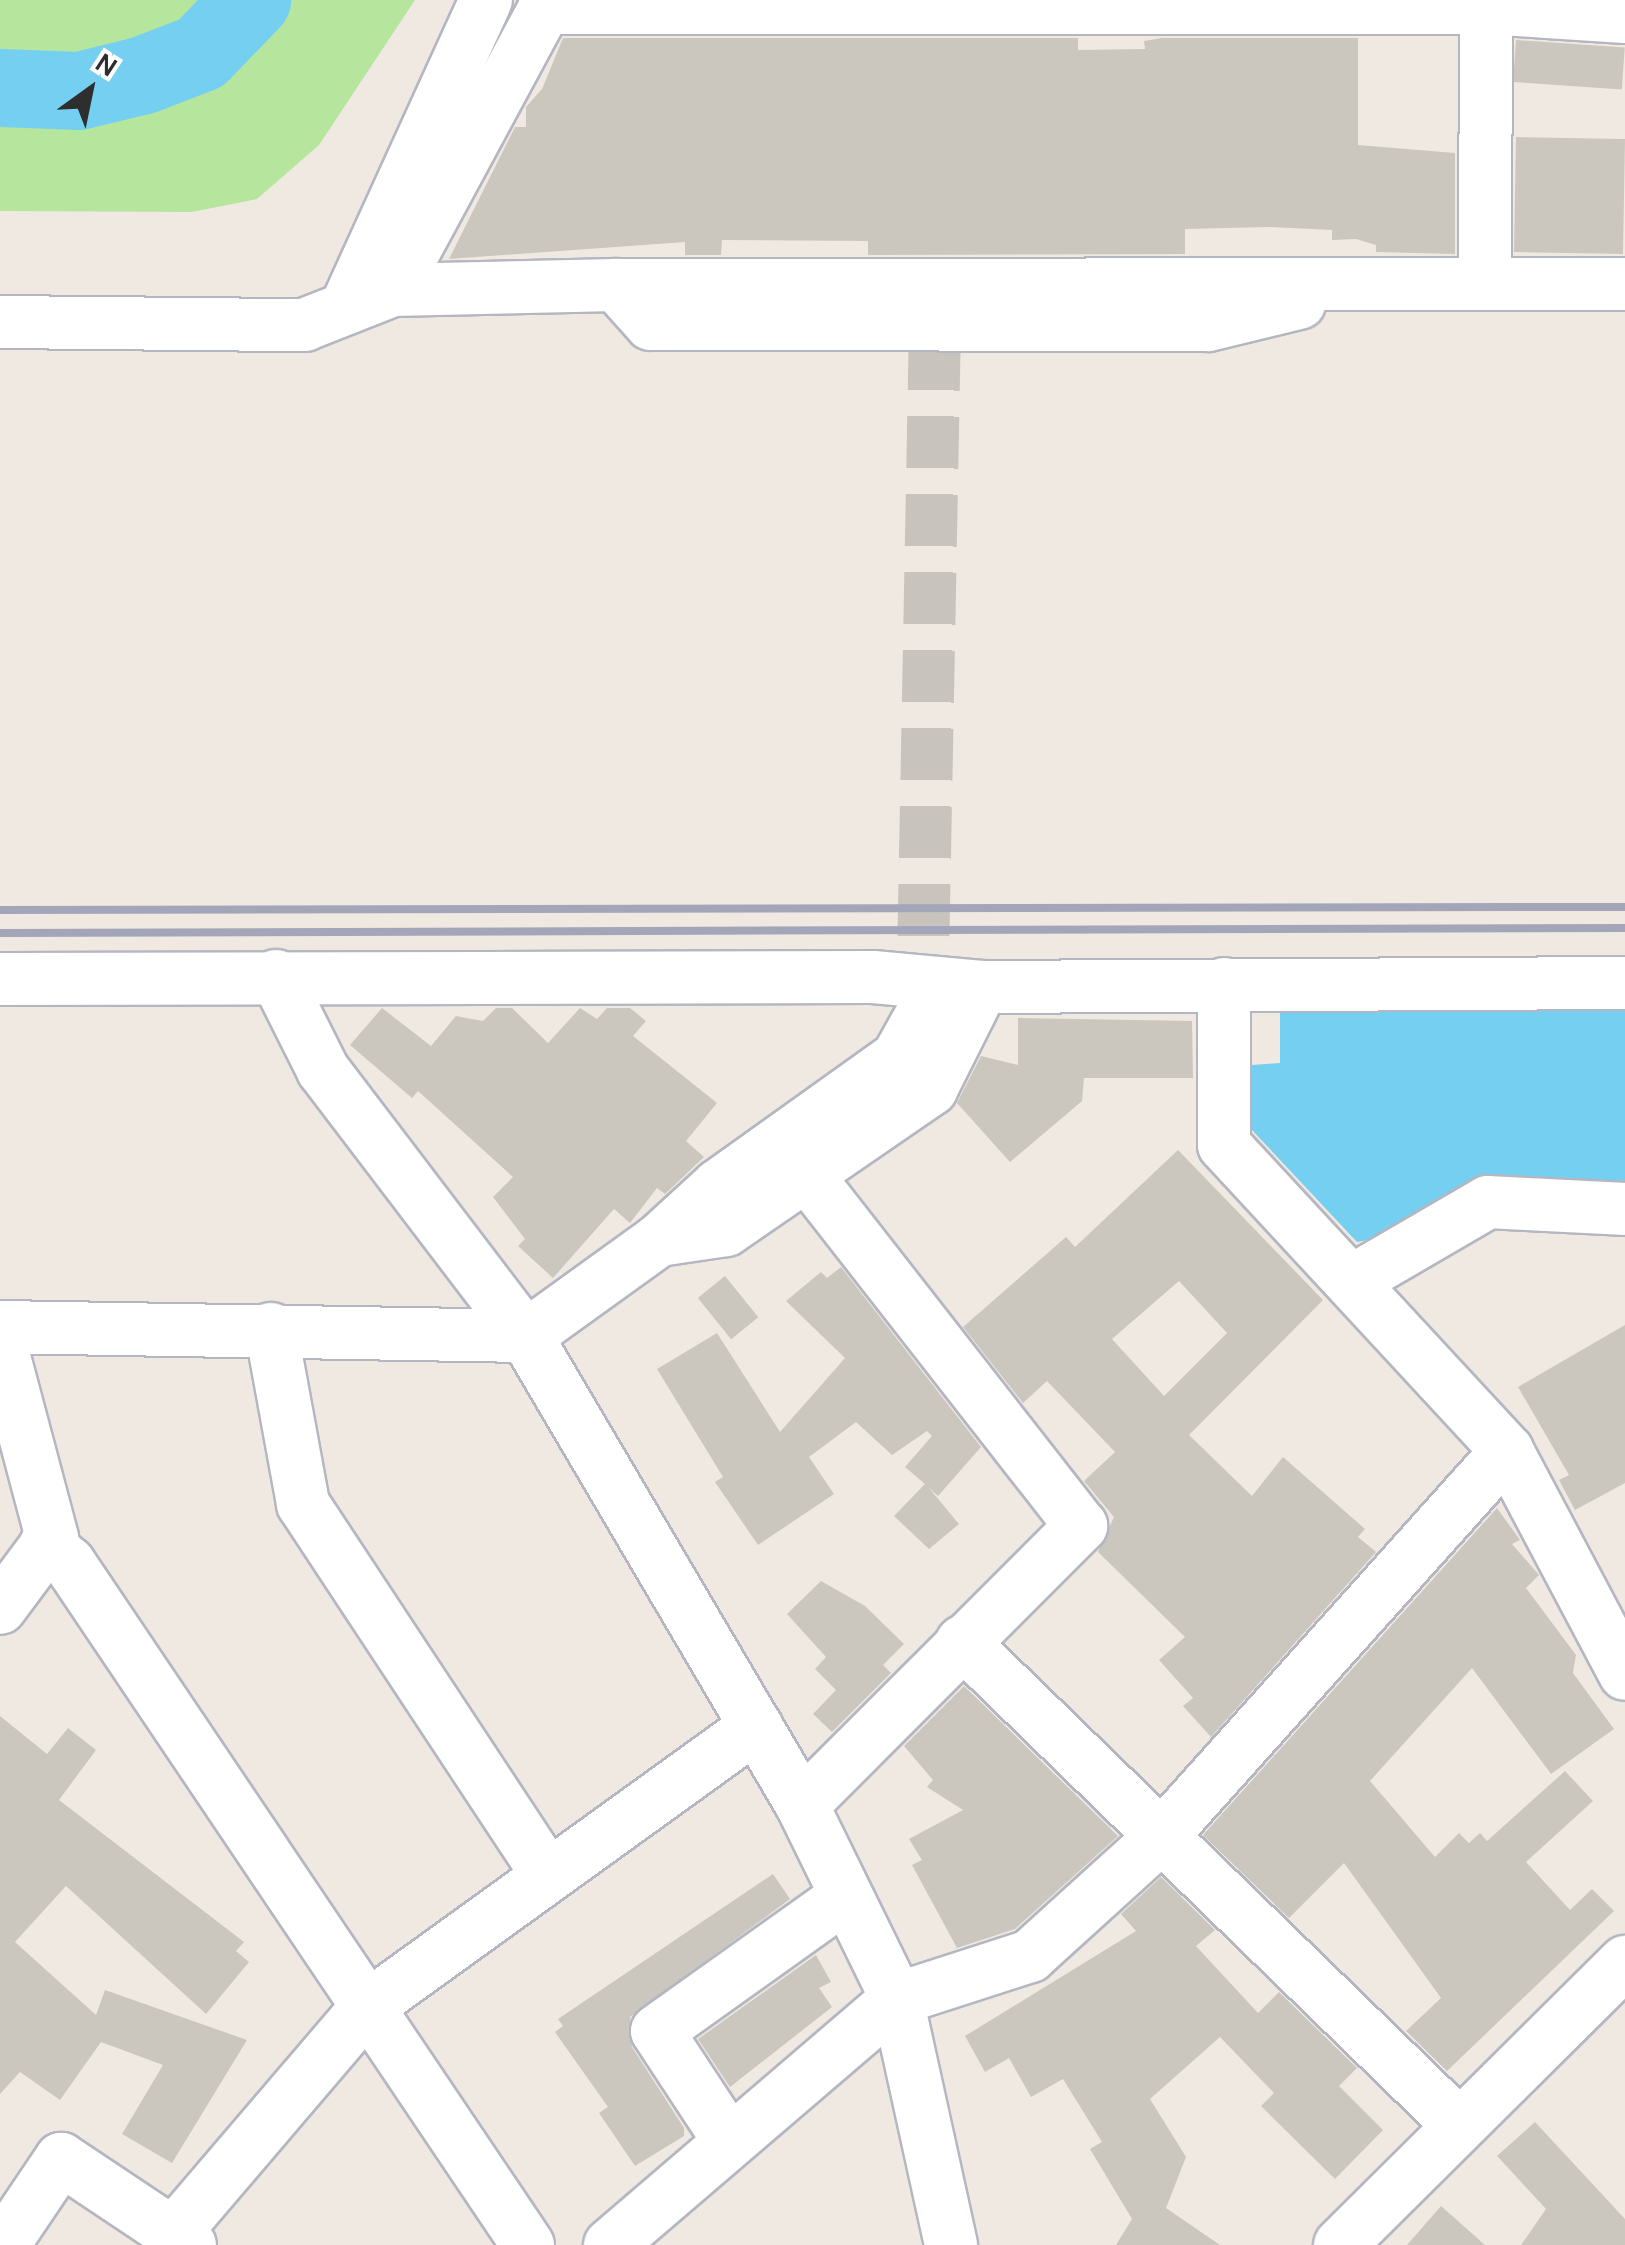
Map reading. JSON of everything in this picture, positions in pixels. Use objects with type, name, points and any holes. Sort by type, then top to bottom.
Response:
[{"type":"street","points":[[370,298],[486,0]]},
{"type":"street","points":[[370,298],[546,4],[1486,4],[1625,17]]},
{"type":"street","points":[[1485,282],[1486,4]]},
{"type":"street","points":[[0,322],[304,325],[370,298],[616,284],[1625,284]]},
{"type":"street","points":[[276,976],[323,1070],[526,1336],[802,1805],[896,1999],[946,2243]]},
{"type":"street","points":[[0,978],[873,978],[982,987],[1625,983]]},
{"type":"street","points":[[1224,984],[1224,1145],[1354,1280],[1508,1451],[1609,1604],[1625,1674]]},
{"type":"street","points":[[660,1240],[726,1230],[931,1089],[982,987]]},
{"type":"street","points":[[0,1327],[271,1328],[526,1336],[660,1240],[718,1186],[898,1057],[922,1014]]},
{"type":"street","points":[[802,1805],[1080,1526],[806,1175]]},
{"type":"street","points":[[1354,1280],[1488,1202],[1625,1209]]},
{"type":"street","points":[[271,1328],[303,1504],[547,1874]]},
{"type":"street","points":[[0,1342],[47,1513],[46,1544],[0,1608]]},
{"type":"street","points":[[610,2245],[728,2139],[896,1999],[1030,1956],[1160,1838],[1508,1451]]},
{"type":"street","points":[[46,1544],[70,1563],[528,2245]]},
{"type":"street","points":[[962,1642],[1459,2125]]},
{"type":"street","points":[[4,2245],[61,2159],[181,2239],[367,2007],[756,1726]]},
{"type":"street","points":[[728,2139],[657,2031],[846,1896]]},
{"type":"street","points":[[1340,2245],[1625,1962]]},
{"type":"green space","points":[[0,0],[415,0],[319,145],[257,199],[192,212],[0,211]]},
{"type":"water","points":[[1625,1003],[1625,1193],[1357,1242],[1252,1130],[1252,1065],[1280,1063],[1280,1005]]},
{"type":"building","points":[[563,38],[1078,38],[1078,50],[1145,49],[1144,41],[1162,38],[1358,38],[1358,145],[1455,153],[1455,254],[1376,252],[1376,245],[1356,239],[1332,240],[1332,230],[1268,227],[1185,229],[1185,254],[868,255],[868,241],[722,240],[721,255],[685,255],[685,242],[449,259],[515,127],[526,127],[526,107],[542,89]]},
{"type":"building","points":[[1516,40],[1625,48],[1622,90],[1513,82]]},
{"type":"building","points":[[1516,137],[1625,139],[1623,254],[1514,252]]},
{"type":"building","points":[[382,1008],[431,1046],[456,1016],[483,1021],[496,1008],[512,1008],[548,1043],[580,1008],[597,1019],[607,1008],[630,1008],[646,1021],[633,1036],[717,1103],[686,1141],[704,1157],[665,1194],[657,1188],[630,1223],[614,1209],[553,1278],[518,1246],[525,1239],[493,1197],[513,1177],[418,1091],[412,1098],[350,1045]]},
{"type":"building","points":[[1018,1018],[1192,1021],[1193,1078],[1084,1078],[1082,1101],[1010,1162],[957,1103],[981,1056],[1018,1065]]},
{"type":"building","points":[[1178,1150],[1323,1300],[1189,1435],[1252,1496],[1283,1457],[1365,1529],[1358,1537],[1376,1552],[1211,1737],[1183,1706],[1193,1698],[1159,1660],[1185,1637],[1098,1552],[1114,1517],[1084,1481],[1115,1452],[1047,1381],[1023,1403],[963,1327],[1066,1237],[1075,1247]],"holes":[[[1179,1281],[1227,1333],[1164,1396],[1112,1339]]]},
{"type":"building","points":[[841,1267],[981,1447],[938,1496],[929,1488],[959,1524],[929,1549],[894,1516],[925,1484],[905,1467],[932,1436],[927,1431],[892,1455],[856,1422],[809,1457],[834,1494],[758,1545],[715,1482],[723,1477],[657,1369],[717,1333],[780,1432],[845,1358],[786,1301],[821,1272],[827,1278]]},
{"type":"building","points":[[725,1276],[758,1317],[731,1339],[698,1298]]},
{"type":"building","points":[[1625,1325],[1625,1483],[1575,1510],[1559,1480],[1569,1475],[1518,1387]]},
{"type":"building","points":[[1497,1508],[1520,1540],[1512,1544],[1539,1575],[1526,1588],[1576,1655],[1573,1673],[1614,1729],[1551,1774],[1472,1668],[1370,1781],[1435,1857],[1459,1833],[1469,1843],[1480,1833],[1487,1841],[1565,1771],[1593,1801],[1526,1862],[1570,1910],[1592,1889],[1614,1911],[1447,2071],[1406,2031],[1441,1998],[1344,1863],[1289,1918],[1203,1835]]},
{"type":"building","points":[[821,1581],[865,1606],[904,1644],[883,1665],[891,1673],[832,1732],[813,1714],[836,1690],[815,1669],[826,1657],[787,1614]]},
{"type":"building","points":[[964,1686],[1118,1836],[1015,1929],[957,1948],[912,1865],[922,1860],[909,1839],[963,1810],[927,1787],[933,1780],[904,1746]]},
{"type":"building","points":[[0,1716],[47,1754],[68,1728],[96,1750],[59,1800],[244,1942],[236,1951],[249,1962],[206,2014],[66,1886],[15,1942],[96,2015],[105,1990],[247,2040],[172,2163],[122,2134],[163,2065],[101,2042],[60,2100],[20,2072],[0,2094]]},
{"type":"building","points":[[773,1874],[790,1899],[630,2017],[632,2047],[684,2128],[684,2136],[635,2166],[599,2113],[608,2107],[555,2032],[563,2026],[558,2019]]},
{"type":"building","points":[[1161,1877],[1215,1930],[1196,1946],[1258,2013],[1279,1992],[1357,2068],[1339,2086],[1383,2130],[1335,2179],[1261,2106],[1274,2093],[1220,2037],[1150,2099],[1186,2157],[1166,2208],[1220,2245],[1116,2245],[1132,2219],[1090,2149],[1102,2142],[1063,2079],[1031,2097],[1009,2058],[985,2072],[965,2036],[1136,1931],[1121,1914]]},
{"type":"building","points":[[816,1955],[831,1982],[819,1988],[832,2007],[730,2087],[698,2039]]},
{"type":"building","points":[[1535,2122],[1625,2219],[1625,2245],[1521,2245],[1546,2209],[1497,2156]]},
{"type":"building","points":[[1441,2206],[1485,2245],[1407,2245]]},
{"type":"waterway","points":[[0,88],[79,91],[144,75],[201,53],[252,0]]},
{"type":"tunnel","points":[[922,1014],[935,326]]},
{"type":"railway","points":[[0,910],[1625,907]]},
{"type":"railway","points":[[0,933],[1625,928]]}]
